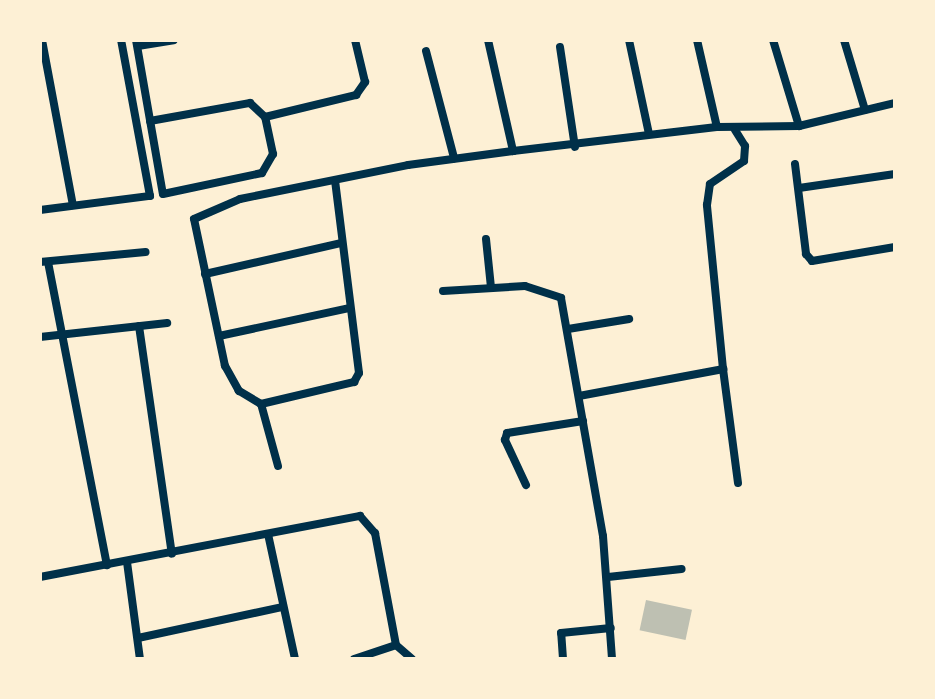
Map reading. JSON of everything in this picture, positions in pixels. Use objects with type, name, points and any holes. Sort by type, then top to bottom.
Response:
[{"type":"street","points":[[42,40],[73,205]]},
{"type":"street","points":[[40,210],[150,196],[121,40]]},
{"type":"street","points":[[150,121],[250,103],[265,117],[273,154],[262,173],[163,194],[150,121],[137,43],[174,40]]},
{"type":"street","points":[[265,117],[361,91],[365,82],[355,40]]},
{"type":"street","points":[[488,40],[513,151]]},
{"type":"street","points":[[629,40],[649,134]]},
{"type":"street","points":[[697,40],[717,127]]},
{"type":"street","points":[[773,40],[799,126]]},
{"type":"street","points":[[844,40],[865,110]]},
{"type":"street","points":[[560,47],[575,147]]},
{"type":"street","points":[[426,51],[454,158]]},
{"type":"street","points":[[335,180],[359,373],[354,382],[261,404],[239,391],[225,366],[194,219],[224,203],[335,180],[454,158],[575,147],[649,134],[717,127],[735,130],[799,126],[895,103]]},
{"type":"street","points":[[735,130],[745,146],[744,161],[710,184],[707,205],[738,483]]},
{"type":"street","points":[[795,164],[812,261],[895,247]]},
{"type":"street","points":[[799,188],[895,174]]},
{"type":"street","points":[[486,239],[491,287]]},
{"type":"street","points":[[205,274],[341,243]]},
{"type":"street","points":[[107,565],[44,262],[146,252]]},
{"type":"street","points":[[443,291],[525,286],[561,298],[608,577],[612,659]]},
{"type":"street","points":[[219,336],[350,308]]},
{"type":"street","points":[[568,329],[629,319]]},
{"type":"street","points":[[40,337],[167,323]]},
{"type":"street","points":[[139,326],[172,554]]},
{"type":"street","points":[[579,396],[723,369]]},
{"type":"street","points":[[261,404],[278,466]]},
{"type":"street","points":[[526,485],[505,440],[507,433],[583,421]]},
{"type":"street","points":[[40,577],[360,516],[368,520],[396,645],[412,659]]},
{"type":"street","points":[[268,534],[295,659]]},
{"type":"street","points":[[127,562],[140,659]]},
{"type":"street","points":[[608,577],[682,569]]},
{"type":"street","points":[[138,638],[282,607]]},
{"type":"street","points":[[563,659],[561,633],[611,628]]},
{"type":"street","points":[[354,659],[396,645]]},
{"type":"building","points":[[646,600],[692,610],[686,640],[640,630]]}]
